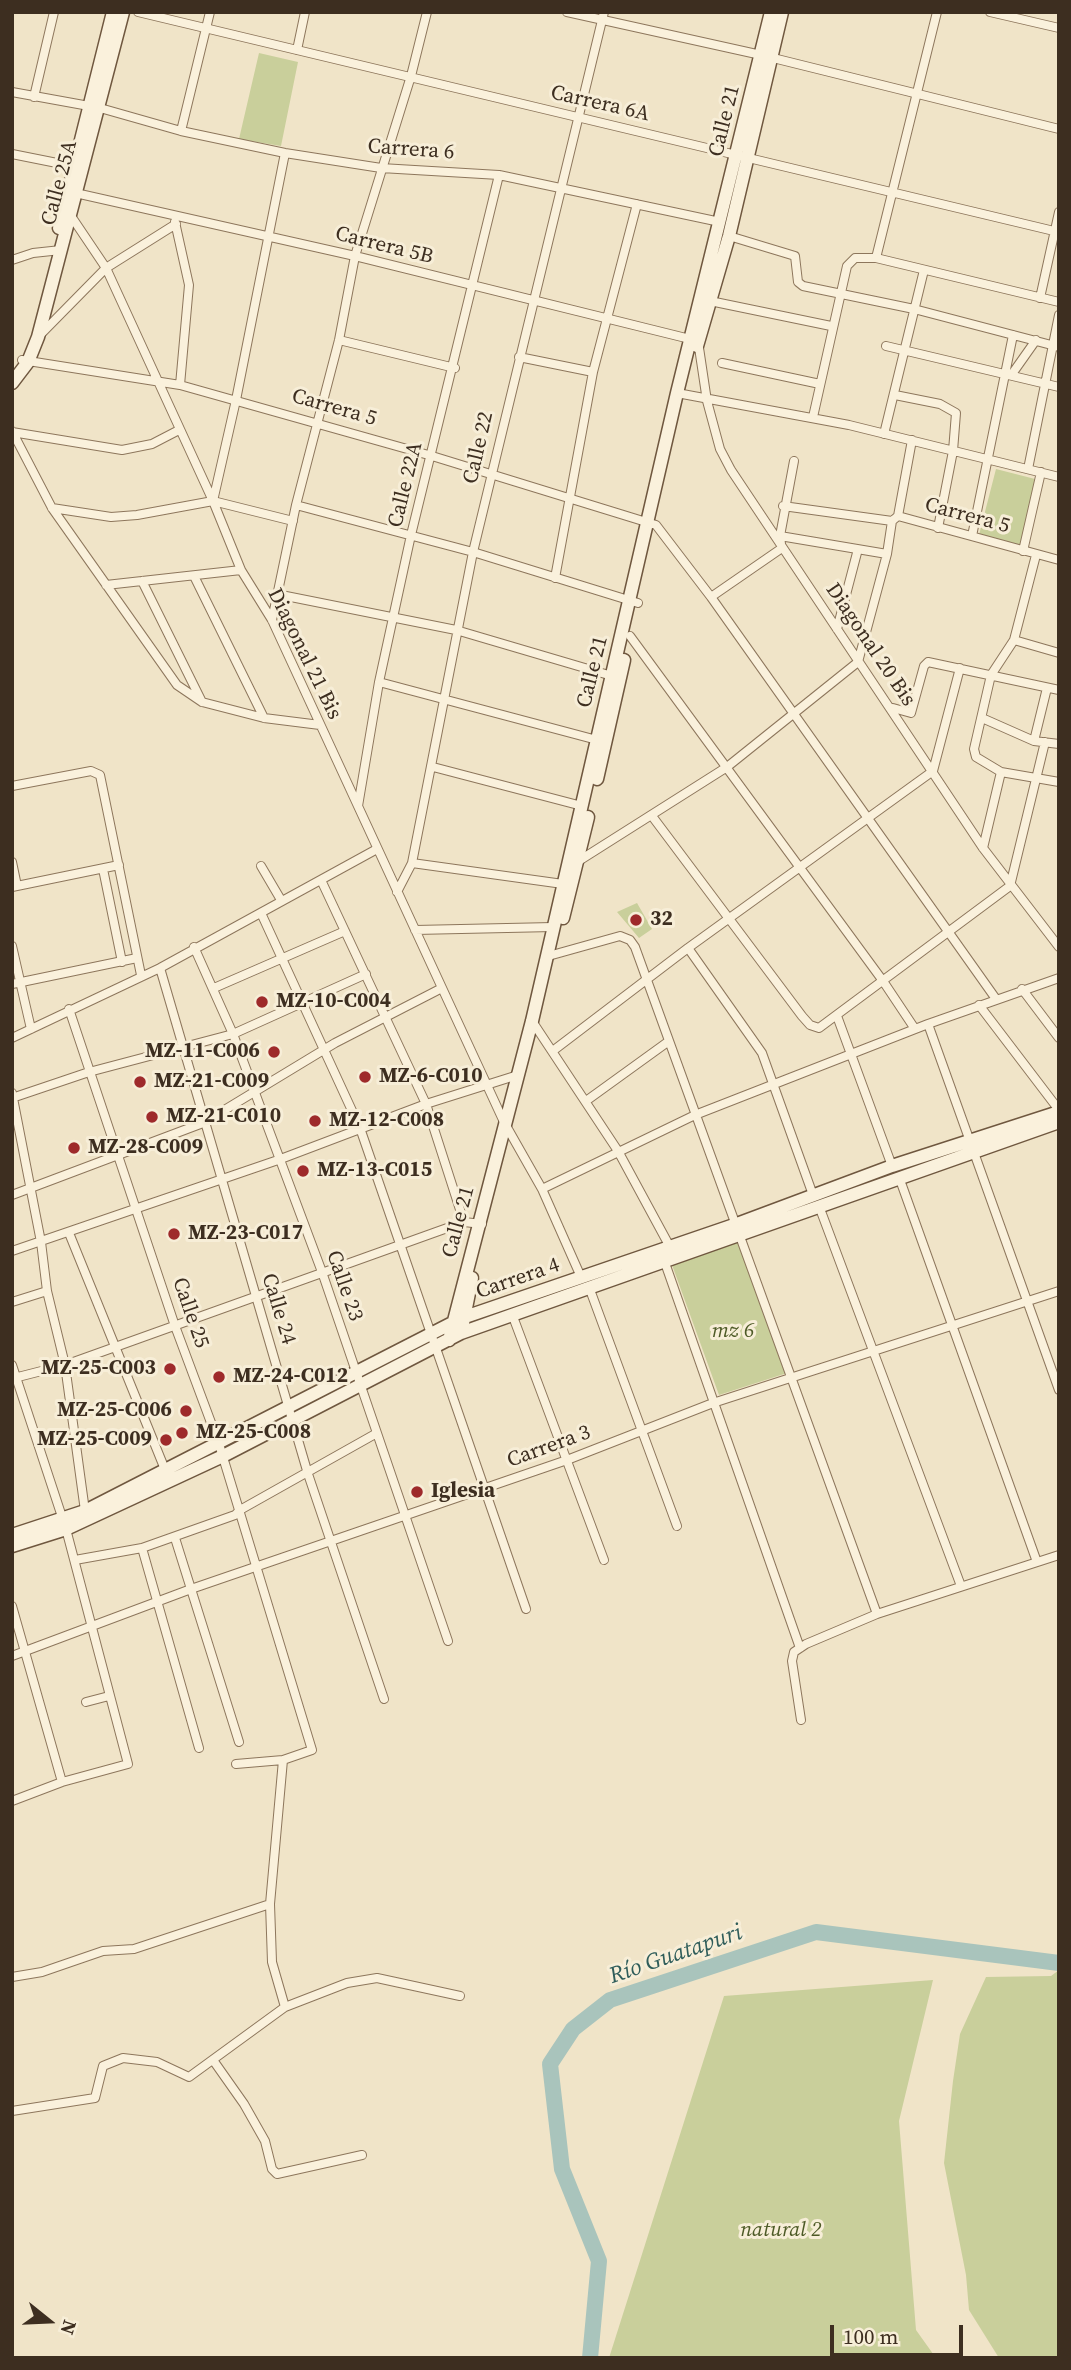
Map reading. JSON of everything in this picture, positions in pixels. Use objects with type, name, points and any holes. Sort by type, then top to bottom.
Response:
[{"type":"main road","name":"Calle 25A","points":[[95,107],[113,12]]},
{"type":"main road","name":"Calle 25A","points":[[25,361],[123,12]]},
{"type":"main road","name":"Calle 21","points":[[766,56],[771,12]]},
{"type":"main road","name":"Calle 21","points":[[695,340],[710,301],[729,236],[742,155],[766,56],[782,12]]},
{"type":"main road","name":"Calle 21","points":[[453,1333],[518,1075],[534,1023],[563,884],[573,864],[582,806],[597,740],[612,676],[635,601],[720,222],[742,155]]},
{"type":"main road","name":"Calle 25A","points":[[25,361],[38,337],[57,250]]},
{"type":"main road","points":[[12,370],[25,361]]},
{"type":"main road","points":[[12,383],[25,361]]},
{"type":"main road","name":"Calle 21","points":[[506,1125],[552,955],[630,636],[635,601]]},
{"type":"main road","name":"Carrera 4","points":[[453,1333],[462,1318],[664,1260],[736,1230],[895,1171],[1058,1120]]},
{"type":"main road","name":"Calle 21","points":[[462,1318],[482,1224]]},
{"type":"main road","name":"Carrera 4","points":[[12,1546],[64,1525],[221,1450],[290,1406],[357,1379],[453,1333],[512,1314],[670,1247],[736,1230]]},
{"type":"main road","name":"Carrera 4","points":[[12,1535],[64,1525],[85,1511],[166,1472],[293,1420],[357,1379]]},
{"type":"street","points":[[34,97],[54,12]]},
{"type":"street","name":"Carrera 6A","points":[[138,12],[1054,231]]},
{"type":"street","points":[[181,131],[211,12]]},
{"type":"street","points":[[297,50],[305,12]]},
{"type":"street","points":[[272,620],[296,506],[340,340],[355,256],[411,76],[427,12]]},
{"type":"street","points":[[568,12],[603,17],[1059,129]]},
{"type":"street","points":[[876,258],[937,12]]},
{"type":"street","points":[[990,12],[1059,28]]},
{"type":"street","name":"Calle 22","points":[[397,892],[412,863],[433,767],[443,699],[473,552],[603,17]]},
{"type":"street","name":"Carrera 6","points":[[12,92],[95,107],[181,131],[285,153],[381,167],[499,175],[720,222]]},
{"type":"street","points":[[213,501],[285,153]]},
{"type":"street","points":[[12,154],[79,167]]},
{"type":"street","name":"Calle 22A","points":[[358,806],[379,682],[411,535],[455,368],[499,175]]},
{"type":"street","name":"Carrera 5B","points":[[72,193],[175,220],[266,236],[355,256],[695,340]]},
{"type":"street","points":[[555,578],[593,372],[637,204]]},
{"type":"street","points":[[1040,298],[1055,247],[1054,231],[1059,212]]},
{"type":"street","name":"Diagonal 21 Bis","points":[[67,213],[106,268],[213,501],[240,570],[272,620],[486,1085],[542,1189],[585,1282],[677,1526]]},
{"type":"street","points":[[38,337],[106,268],[175,220],[189,285],[180,385]]},
{"type":"street","points":[[729,236],[795,256],[798,262],[798,282],[812,289],[914,309],[1056,346]]},
{"type":"street","points":[[12,260],[57,250]]},
{"type":"street","points":[[813,417],[831,326],[846,266],[850,260],[862,256],[876,258],[1059,302]]},
{"type":"street","points":[[884,434],[923,270]]},
{"type":"street","points":[[710,301],[831,326]]},
{"type":"street","points":[[1028,469],[1056,346],[1059,315]]},
{"type":"street","points":[[972,536],[1009,374],[1013,334]]},
{"type":"street","points":[[340,340],[455,368]]},
{"type":"street","name":"Diagonal 20 Bis","points":[[695,340],[720,449],[731,470],[858,662],[893,708],[983,848],[1059,947]]},
{"type":"street","points":[[1009,374],[1036,340]]},
{"type":"street","points":[[886,346],[1059,387]]},
{"type":"street","points":[[519,357],[593,372]]},
{"type":"street","name":"Carrera 5","points":[[25,361],[180,385],[432,456],[653,523]]},
{"type":"street","points":[[722,363],[820,384]]},
{"type":"street","points":[[681,394],[707,401],[813,417],[1059,477]]},
{"type":"street","points":[[895,395],[940,404],[954,411],[957,417],[938,528]]},
{"type":"street","points":[[12,432],[122,450],[152,444],[179,430]]},
{"type":"street","points":[[12,432],[52,508],[177,685],[202,702],[264,718],[320,725]]},
{"type":"street","points":[[573,864],[727,767],[858,662],[887,554],[912,440]]},
{"type":"street","points":[[711,597],[782,548],[780,537],[783,506],[794,461]]},
{"type":"street","points":[[1023,551],[1041,472]]},
{"type":"street","points":[[52,508],[111,517],[137,516],[213,501],[293,521]]},
{"type":"street","points":[[296,506],[473,552],[635,601]]},
{"type":"street","name":"Carrera 5","points":[[783,506],[895,519],[972,536],[1059,560]]},
{"type":"street","points":[[653,523],[711,597],[869,816],[996,999]]},
{"type":"street","points":[[780,537],[887,554]]},
{"type":"street","points":[[837,629],[858,549]]},
{"type":"street","points":[[1036,555],[1014,640],[991,675],[974,748],[976,757],[1001,772],[1059,782]]},
{"type":"street","points":[[106,585],[240,570]]},
{"type":"street","points":[[194,576],[264,718]]},
{"type":"street","points":[[142,581],[202,702]]},
{"type":"street","points":[[276,594],[456,630],[612,676]]},
{"type":"street","points":[[630,636],[883,981],[915,1029]]},
{"type":"street","points":[[1014,640],[1059,653]]},
{"type":"street","points":[[893,708],[909,714],[912,712],[924,666],[933,662],[1059,690]]},
{"type":"street","points":[[554,1050],[688,948],[933,771],[960,667]]},
{"type":"street","points":[[379,682],[597,740]]},
{"type":"street","points":[[1034,741],[1047,688]]},
{"type":"street","points":[[982,718],[1034,741],[1059,744]]},
{"type":"street","points":[[652,816],[802,1016],[810,1025],[819,1028],[1010,886],[1045,742]]},
{"type":"street","points":[[433,767],[582,806]]},
{"type":"street","points":[[12,786],[91,771],[98,773],[141,975]]},
{"type":"street","points":[[983,848],[1001,772]]},
{"type":"street","points":[[12,1038],[160,968],[377,849]]},
{"type":"street","points":[[12,862],[15,886],[119,865]]},
{"type":"street","points":[[412,863],[563,884]]},
{"type":"street","points":[[261,866],[281,900]]},
{"type":"street","points":[[103,869],[122,962]]},
{"type":"street","points":[[321,880],[426,1104],[464,1222]]},
{"type":"street","points":[[261,913],[360,1128],[526,1609]]},
{"type":"street","points":[[415,930],[553,927]]},
{"type":"street","points":[[214,988],[345,930]]},
{"type":"street","points":[[552,955],[625,936],[635,947],[877,1614]]},
{"type":"street","points":[[12,946],[16,984],[31,1030]]},
{"type":"street","name":"Calle 23","points":[[194,947],[233,1034],[321,1272],[448,1641]]},
{"type":"street","points":[[688,948],[762,1053],[961,1586]]},
{"type":"street","points":[[16,984],[137,958]]},
{"type":"street","name":"Calle 24","points":[[160,968],[203,1123],[290,1406],[308,1474],[384,1699]]},
{"type":"street","points":[[85,1511],[65,1366],[47,1291],[41,1242],[17,1145],[13,1096],[89,1072],[233,1034],[366,974]]},
{"type":"street","points":[[542,1189],[695,1115],[928,1024],[1059,978]]},
{"type":"street","points":[[12,1195],[119,1157],[203,1123],[254,1095],[325,1049],[442,988]]},
{"type":"street","points":[[1022,989],[1059,1038]]},
{"type":"street","points":[[979,1005],[1058,1120]]},
{"type":"street","name":"Calle 25","points":[[69,1009],[175,1326],[221,1450],[312,1750],[283,1760]]},
{"type":"street","points":[[837,1016],[1037,1562]]},
{"type":"street","points":[[534,1023],[618,1151],[670,1247]]},
{"type":"street","points":[[928,1024],[1059,1390]]},
{"type":"street","points":[[586,1101],[669,1041]]},
{"type":"street","points":[[12,1251],[278,1160],[426,1104],[518,1075]]},
{"type":"street","points":[[18,1377],[65,1366],[464,1222],[482,1224]]},
{"type":"street","points":[[69,1233],[113,1348],[166,1472]]},
{"type":"street","points":[[664,1260],[800,1648]]},
{"type":"street","points":[[12,1302],[47,1291]]},
{"type":"street","name":"Carrera 3","points":[[12,1656],[191,1589],[567,1460],[713,1403],[1059,1291]]},
{"type":"street","points":[[512,1314],[604,1560]]},
{"type":"street","points":[[12,1365],[75,1560],[128,1763],[62,1782],[12,1801]]},
{"type":"street","points":[[75,1560],[142,1548],[235,1516],[240,1510],[377,1433]]},
{"type":"street","points":[[175,1538],[239,1742]]},
{"type":"street","points":[[142,1548],[199,1748]]},
{"type":"street","points":[[801,1720],[792,1661],[794,1652],[800,1648],[877,1614],[1059,1555]]},
{"type":"street","points":[[12,1606],[62,1782]]},
{"type":"street","points":[[86,1702],[109,1696]]},
{"type":"street","points":[[236,1764],[283,1760],[270,1904],[272,1962],[285,2007]]},
{"type":"street","points":[[12,1977],[42,1972],[103,1951],[134,1949],[270,1904]]},
{"type":"street","points":[[12,2111],[95,2098],[103,2066],[112,2061],[130,2059],[157,2062],[189,2077],[285,2007],[367,1979],[460,1996]]},
{"type":"street","points":[[213,2060],[251,2116],[265,2141],[272,2169],[277,2174],[362,2155]]},
{"type":"green space","points":[[259,53],[298,62],[281,146],[239,139]]},
{"type":"green space","points":[[996,469],[1035,479],[1022,547],[979,535]]},
{"type":"green space","name":"32","points":[[637,903],[652,929],[639,938],[617,912]]},
{"type":"green space","name":"mz 6","points":[[737,1240],[787,1373],[719,1395],[671,1262]]},
{"type":"green space","points":[[1059,1970],[1059,2358],[999,2358],[969,2310],[966,2275],[944,2163],[960,2034],[986,1977],[1051,1976]]},
{"type":"green space","name":"natural 2","points":[[933,1980],[899,2121],[916,2330],[936,2358],[609,2358],[724,1996]]},
{"type":"waterway","name":"Río Guatapuri","points":[[590,2358],[599,2261],[562,2169],[550,2064],[573,2029],[610,2000],[816,1932],[1059,1963]]},
{"type":"place","name":"32","points":[[636,920]]},
{"type":"place","name":"MZ-10-C004","points":[[262,1002]]},
{"type":"place","name":"MZ-11-C006","points":[[274,1052]]},
{"type":"place","name":"MZ-6-C010","points":[[365,1077]]},
{"type":"place","name":"MZ-21-C009","points":[[140,1082]]},
{"type":"place","name":"MZ-21-C010","points":[[152,1117]]},
{"type":"place","name":"MZ-12-C008","points":[[315,1121]]},
{"type":"place","name":"MZ-28-C009","points":[[74,1148]]},
{"type":"place","name":"MZ-13-C015","points":[[303,1171]]},
{"type":"place","name":"MZ-23-C017","points":[[174,1234]]},
{"type":"place","name":"MZ-25-C003","points":[[170,1369]]},
{"type":"place","name":"MZ-24-C012","points":[[219,1377]]},
{"type":"place","name":"MZ-25-C006","points":[[186,1411]]},
{"type":"place","name":"MZ-25-C008","points":[[182,1433]]},
{"type":"place","name":"MZ-25-C009","points":[[166,1440]]},
{"type":"place","name":"Iglesia","points":[[417,1492]]}]
